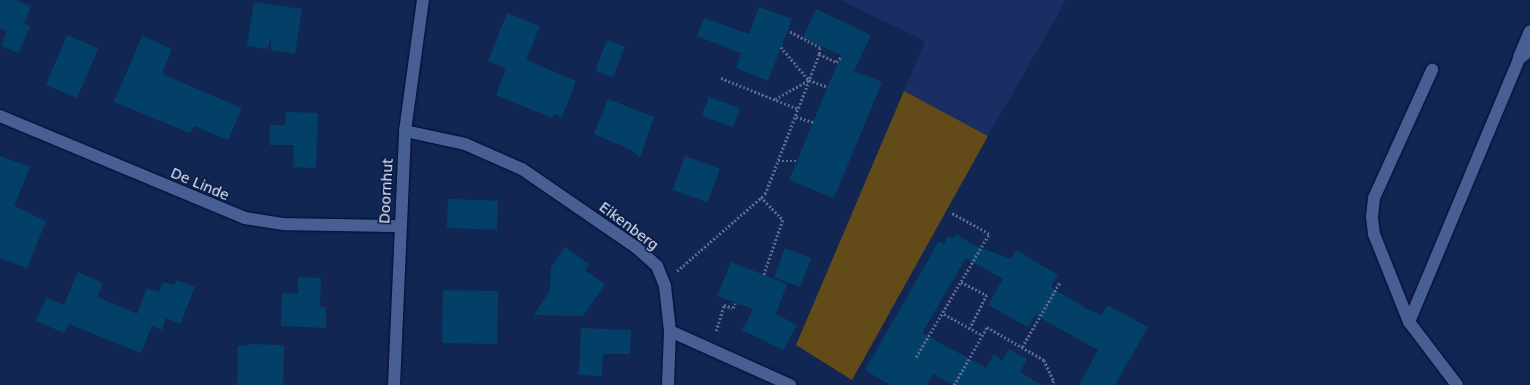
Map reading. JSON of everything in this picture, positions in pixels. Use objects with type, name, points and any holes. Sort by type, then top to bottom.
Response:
[{"type":"street","name":"Doornhut","points":[[394,385],[405,131],[423,0]]},
{"type":"street","points":[[1409,322],[1530,31]]},
{"type":"street","points":[[1519,59],[1530,50]]},
{"type":"street","points":[[1432,70],[1374,198],[1372,217],[1374,234],[1409,322],[1457,385]]},
{"type":"street","name":"De Linde","points":[[0,116],[245,218],[284,224],[400,226]]},
{"type":"street","name":"Eikenberg","points":[[405,131],[465,144],[515,165],[637,248],[656,266],[664,283],[670,331],[668,385]]},
{"type":"street","points":[[670,331],[790,385]]},
{"type":"path","points":[[664,283],[765,194],[820,54],[820,48],[788,31]]},
{"type":"path","points":[[781,47],[809,80],[828,87]]},
{"type":"path","points":[[820,54],[836,62],[842,56]]},
{"type":"path","points":[[720,78],[798,109]]},
{"type":"path","points":[[774,100],[809,80]]},
{"type":"path","points":[[796,116],[813,122]]},
{"type":"path","points":[[778,161],[797,161]]},
{"type":"path","points":[[761,197],[783,220],[764,275]]},
{"type":"path","points":[[916,357],[944,314],[989,234],[951,213]]},
{"type":"path","points":[[962,282],[987,295],[970,328]]},
{"type":"path","points":[[1022,347],[1060,282]]},
{"type":"path","points":[[710,349],[724,305],[732,308],[735,302]]},
{"type":"path","points":[[944,314],[982,335]]},
{"type":"path","points":[[954,385],[987,327],[1044,360],[1054,381],[1052,385]]},
{"type":"shaded area","points":[[840,0],[1066,0],[988,136],[904,91],[925,41]]},
{"type":"shaded area","points":[[904,91],[988,136],[852,380],[796,345]]},
{"type":"building","points":[[0,0],[15,0],[31,6],[24,24],[30,26],[19,53],[1,46],[7,31],[0,28]]},
{"type":"building","points":[[254,2],[302,9],[295,54],[271,50],[271,39],[267,49],[247,46]]},
{"type":"building","points":[[759,7],[792,19],[768,81],[736,68],[741,53],[697,36],[704,18],[749,34]]},
{"type":"building","points":[[816,9],[871,35],[854,71],[882,82],[834,198],[789,180],[841,55],[803,38]]},
{"type":"building","points":[[507,13],[540,26],[526,60],[576,81],[562,117],[554,114],[552,118],[496,95],[506,68],[488,61]]},
{"type":"building","points":[[67,35],[98,48],[77,98],[46,85]]},
{"type":"building","points":[[142,36],[172,49],[162,74],[242,108],[228,140],[194,126],[190,133],[114,102]]},
{"type":"building","points":[[607,40],[625,47],[613,78],[595,71]]},
{"type":"building","points":[[709,97],[740,108],[733,127],[702,116]]},
{"type":"building","points":[[608,99],[654,117],[640,158],[631,150],[594,134]]},
{"type":"building","points":[[286,112],[318,113],[316,168],[293,167],[294,145],[269,145],[270,125],[285,125]]},
{"type":"building","points":[[0,156],[30,167],[14,206],[46,221],[27,268],[0,258]]},
{"type":"building","points":[[685,156],[720,169],[707,202],[673,190]]},
{"type":"building","points":[[448,199],[498,201],[497,230],[447,228]]},
{"type":"building","points":[[957,234],[973,245],[1011,259],[1016,250],[1058,275],[1051,287],[1089,310],[1102,315],[1107,305],[1148,327],[1115,385],[1079,385],[1098,350],[1035,315],[1028,327],[988,305],[1003,279],[966,258],[922,333],[986,368],[994,354],[1002,361],[1009,349],[1027,359],[1020,372],[1042,385],[953,385],[933,374],[927,385],[890,385],[865,370],[939,241],[944,244],[948,236],[954,238]]},
{"type":"building","points":[[565,247],[589,264],[585,270],[605,284],[583,316],[534,315],[550,290],[551,267]]},
{"type":"building","points":[[785,248],[811,258],[800,287],[774,277]]},
{"type":"building","points":[[731,262],[787,284],[776,314],[797,325],[783,350],[742,330],[753,309],[717,296]]},
{"type":"building","points":[[78,272],[103,283],[97,297],[137,314],[147,288],[159,292],[163,282],[174,285],[176,280],[195,287],[180,324],[166,318],[162,330],[152,326],[141,353],[69,324],[64,333],[36,321],[46,298],[64,305]]},
{"type":"building","points":[[298,277],[321,278],[320,307],[326,307],[326,328],[281,326],[282,293],[298,294]]},
{"type":"building","points":[[443,290],[498,291],[497,344],[442,343]]},
{"type":"building","points":[[581,328],[631,330],[630,354],[603,354],[602,376],[579,375]]},
{"type":"building","points":[[247,344],[284,345],[283,385],[237,385],[238,346],[247,346]]}]
